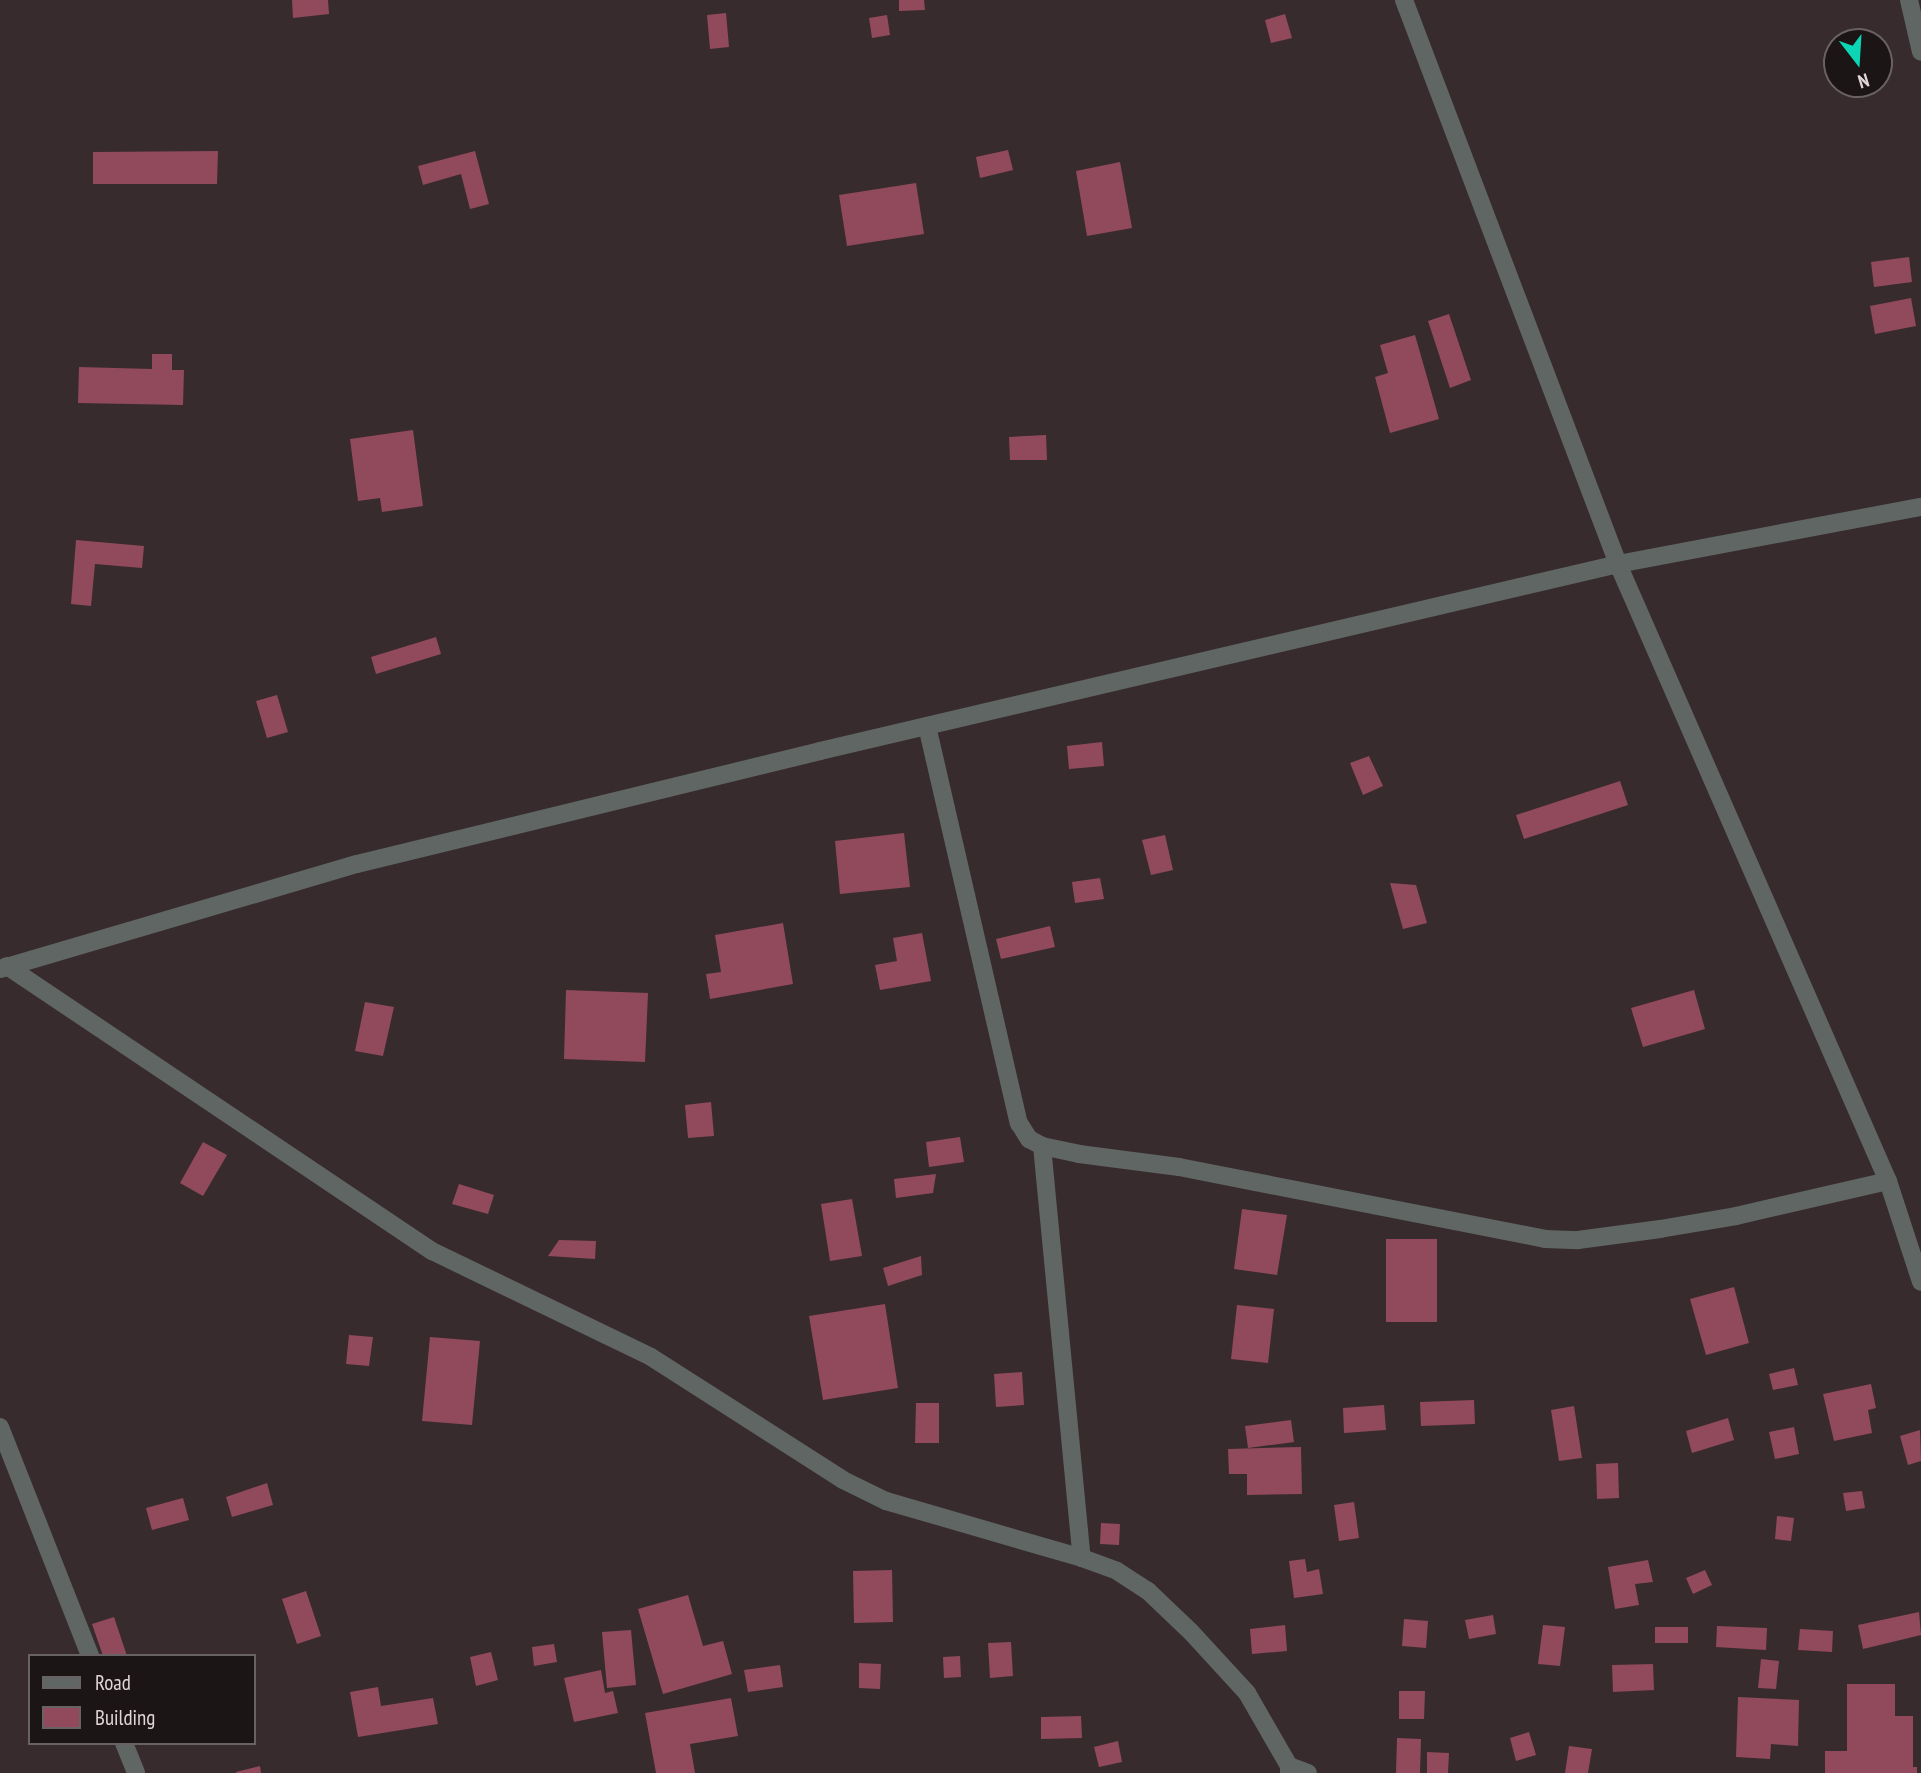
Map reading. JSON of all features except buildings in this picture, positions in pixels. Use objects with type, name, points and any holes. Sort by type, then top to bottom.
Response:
[{"type":"street","points":[[1404,0],[1618,564],[1888,1181],[1921,1282]]},
{"type":"street","points":[[1909,0],[1921,52]]},
{"type":"street","points":[[3,967],[357,864],[927,726],[1618,564],[1921,507]]},
{"type":"street","points":[[927,726],[1019,1123],[1030,1139],[1042,1146],[1079,1154],[1179,1167],[1545,1239],[1578,1240],[1660,1230],[1736,1216],[1888,1181]]},
{"type":"street","points":[[3,967],[432,1251],[651,1357],[843,1480],[886,1501],[1082,1558],[1117,1571],[1148,1591],[1191,1632],[1247,1693],[1289,1769],[1308,1773]]},
{"type":"street","points":[[1042,1146],[1082,1558]]},
{"type":"street","points":[[0,1427],[89,1654]]},
{"type":"street","points":[[125,1745],[136,1773]]}]
